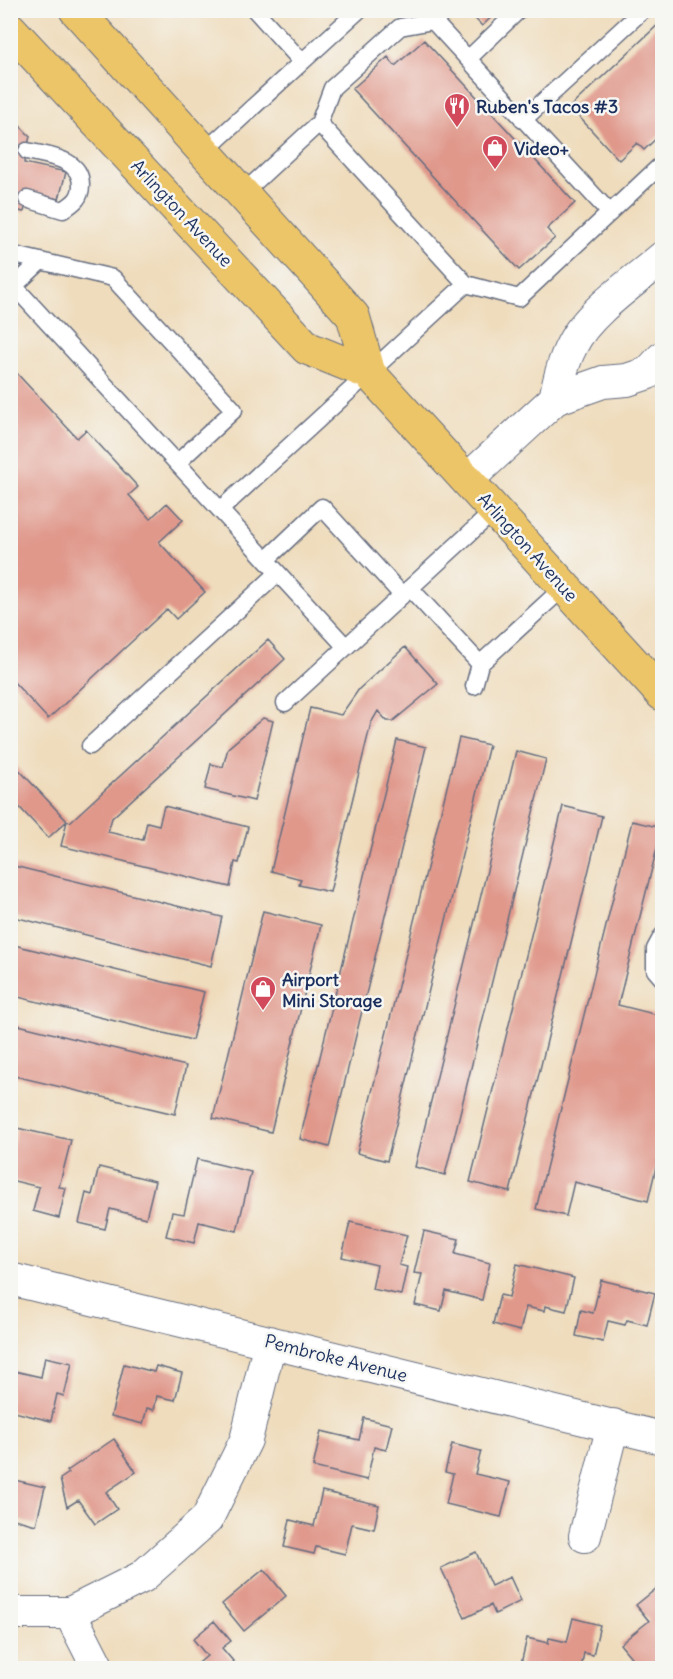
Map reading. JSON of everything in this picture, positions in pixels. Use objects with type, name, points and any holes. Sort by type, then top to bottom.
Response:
[{"type":"main road","name":"Arlington Avenue","points":[[76,10],[353,316],[369,373]]},
{"type":"main road","name":"Arlington Avenue","points":[[10,29],[307,348],[369,373],[663,694]]},
{"type":"street","points":[[555,399],[562,369],[572,343],[583,327],[663,258]]},
{"type":"street","points":[[467,480],[555,399],[603,382],[627,380],[648,373],[663,358]]},
{"type":"street","name":"Pembroke Avenue","points":[[10,1279],[663,1438]]},
{"type":"street","points":[[10,1613],[70,1613],[142,1577],[207,1519],[246,1440],[270,1342]]},
{"type":"street","points":[[585,1536],[613,1425]]},
{"type":"street","points":[[70,1613],[98,1668]]},
{"type":"lane","points":[[255,10],[302,62]]},
{"type":"lane","points":[[204,152],[359,10]]},
{"type":"lane","points":[[468,59],[519,10]]},
{"type":"lane","points":[[524,120],[643,10]]},
{"type":"lane","points":[[242,194],[319,123],[332,88],[400,27],[433,21],[610,213]]},
{"type":"lane","points":[[319,123],[466,284],[519,298],[663,164]]},
{"type":"lane","points":[[27,151],[71,162],[81,175],[81,191],[76,202],[63,210],[27,200]]},
{"type":"lane","points":[[10,254],[113,278],[234,410],[177,463]]},
{"type":"lane","points":[[41,261],[12,288],[346,647]]},
{"type":"lane","points":[[220,510],[466,284]]},
{"type":"lane","points":[[266,560],[322,507],[480,664]]},
{"type":"lane","points":[[285,703],[495,510]]},
{"type":"lane","points":[[90,746],[278,573]]},
{"type":"lane","points":[[474,686],[480,664],[564,587]]},
{"type":"lane","points":[[663,936],[655,950],[655,970],[663,978]]},
{"type":"building","points":[[467,10],[499,10],[482,26]]},
{"type":"building","points":[[662,21],[662,133],[644,150],[637,143],[619,160],[570,107]]},
{"type":"building","points":[[424,40],[575,203],[547,229],[555,238],[519,270],[352,89],[388,57],[395,66]]},
{"type":"building","points":[[10,116],[30,136],[24,163],[66,172],[59,199],[29,192],[24,212],[10,209]]},
{"type":"building","points":[[10,366],[77,438],[86,430],[138,487],[129,495],[150,519],[167,503],[183,520],[159,542],[205,592],[176,619],[167,609],[48,719],[10,678]]},
{"type":"building","points":[[268,640],[285,659],[112,818],[108,832],[143,840],[147,822],[159,825],[164,806],[248,827],[239,863],[235,862],[230,887],[61,846],[67,821],[70,822]]},
{"type":"building","points":[[405,647],[438,684],[393,721],[387,721],[378,711],[371,723],[330,892],[299,885],[301,879],[271,871],[310,708],[341,715],[359,689]]},
{"type":"building","points":[[263,718],[273,721],[254,801],[205,789],[211,764],[223,767],[228,748]]},
{"type":"building","points":[[459,738],[489,745],[387,1161],[357,1153]]},
{"type":"building","points":[[397,740],[426,747],[329,1147],[300,1139]]},
{"type":"building","points":[[516,751],[546,759],[445,1175],[415,1167]]},
{"type":"building","points":[[10,760],[67,821],[48,838],[10,797]]},
{"type":"building","points":[[563,806],[602,816],[510,1192],[470,1182]]},
{"type":"building","points":[[632,821],[662,828],[618,1005],[662,1016],[662,1142],[648,1201],[574,1182],[566,1216],[536,1209]]},
{"type":"building","points":[[10,865],[222,917],[211,966],[10,916]]},
{"type":"building","points":[[263,911],[321,925],[271,1132],[213,1118]]},
{"type":"building","points":[[10,944],[204,992],[192,1040],[10,995]]},
{"type":"building","points":[[10,1023],[186,1066],[175,1114],[10,1075]]},
{"type":"building","points":[[17,1128],[71,1140],[59,1187],[66,1188],[59,1218],[33,1211],[39,1187],[10,1180],[10,1154]]},
{"type":"building","points":[[197,1159],[251,1172],[237,1231],[199,1222],[194,1243],[166,1236],[172,1212],[184,1214]]},
{"type":"building","points":[[99,1167],[155,1181],[146,1218],[110,1209],[105,1229],[79,1223],[86,1193],[92,1195]]},
{"type":"building","points":[[350,1222],[407,1235],[399,1265],[407,1267],[401,1295],[372,1289],[377,1265],[342,1257]]},
{"type":"building","points":[[424,1231],[459,1239],[455,1254],[490,1263],[482,1300],[446,1291],[441,1311],[415,1305],[422,1274],[414,1273]]},
{"type":"building","points":[[517,1264],[574,1278],[566,1311],[545,1306],[544,1311],[526,1307],[520,1331],[493,1324],[500,1295],[509,1297]]},
{"type":"building","points":[[601,1280],[655,1293],[647,1325],[627,1320],[625,1325],[608,1321],[603,1342],[576,1336],[581,1310],[593,1313]]},
{"type":"building","points":[[45,1357],[72,1363],[64,1396],[57,1394],[51,1421],[10,1411],[10,1370],[41,1377]]},
{"type":"building","points":[[124,1364],[154,1372],[156,1366],[182,1373],[175,1400],[157,1396],[154,1410],[147,1408],[143,1424],[111,1416]]},
{"type":"building","points":[[364,1418],[392,1425],[386,1450],[374,1447],[367,1480],[313,1467],[321,1431],[359,1440]]},
{"type":"building","points":[[114,1439],[136,1472],[106,1492],[117,1509],[95,1524],[78,1500],[67,1507],[60,1479],[69,1473],[67,1471]]},
{"type":"building","points":[[452,1444],[481,1451],[475,1474],[510,1482],[501,1517],[446,1504],[453,1474],[445,1472]]},
{"type":"building","points":[[10,1479],[45,1487],[36,1525],[10,1518]]},
{"type":"building","points":[[322,1491],[379,1505],[374,1529],[352,1524],[345,1554],[316,1547],[314,1554],[284,1547],[290,1520],[314,1526]]},
{"type":"building","points":[[476,1552],[491,1586],[510,1577],[521,1601],[495,1614],[491,1605],[465,1618],[441,1568]]},
{"type":"building","points":[[264,1569],[286,1596],[244,1631],[222,1604]]},
{"type":"building","points":[[657,1588],[662,1595],[662,1659],[651,1668],[640,1668],[620,1644],[649,1621],[636,1605]]},
{"type":"building","points":[[573,1618],[600,1625],[593,1655],[584,1653],[581,1668],[520,1668],[527,1638],[548,1643],[549,1638],[567,1642]]},
{"type":"building","points":[[214,1621],[231,1641],[222,1648],[239,1668],[194,1667],[207,1656],[193,1639]]},
{"type":"place","name":"Ruben's Tacos #3","points":[[457,129]]},
{"type":"place","name":"Video+","points":[[495,171]]},
{"type":"place","name":"Airport Mini Storage","points":[[263,1012]]}]
